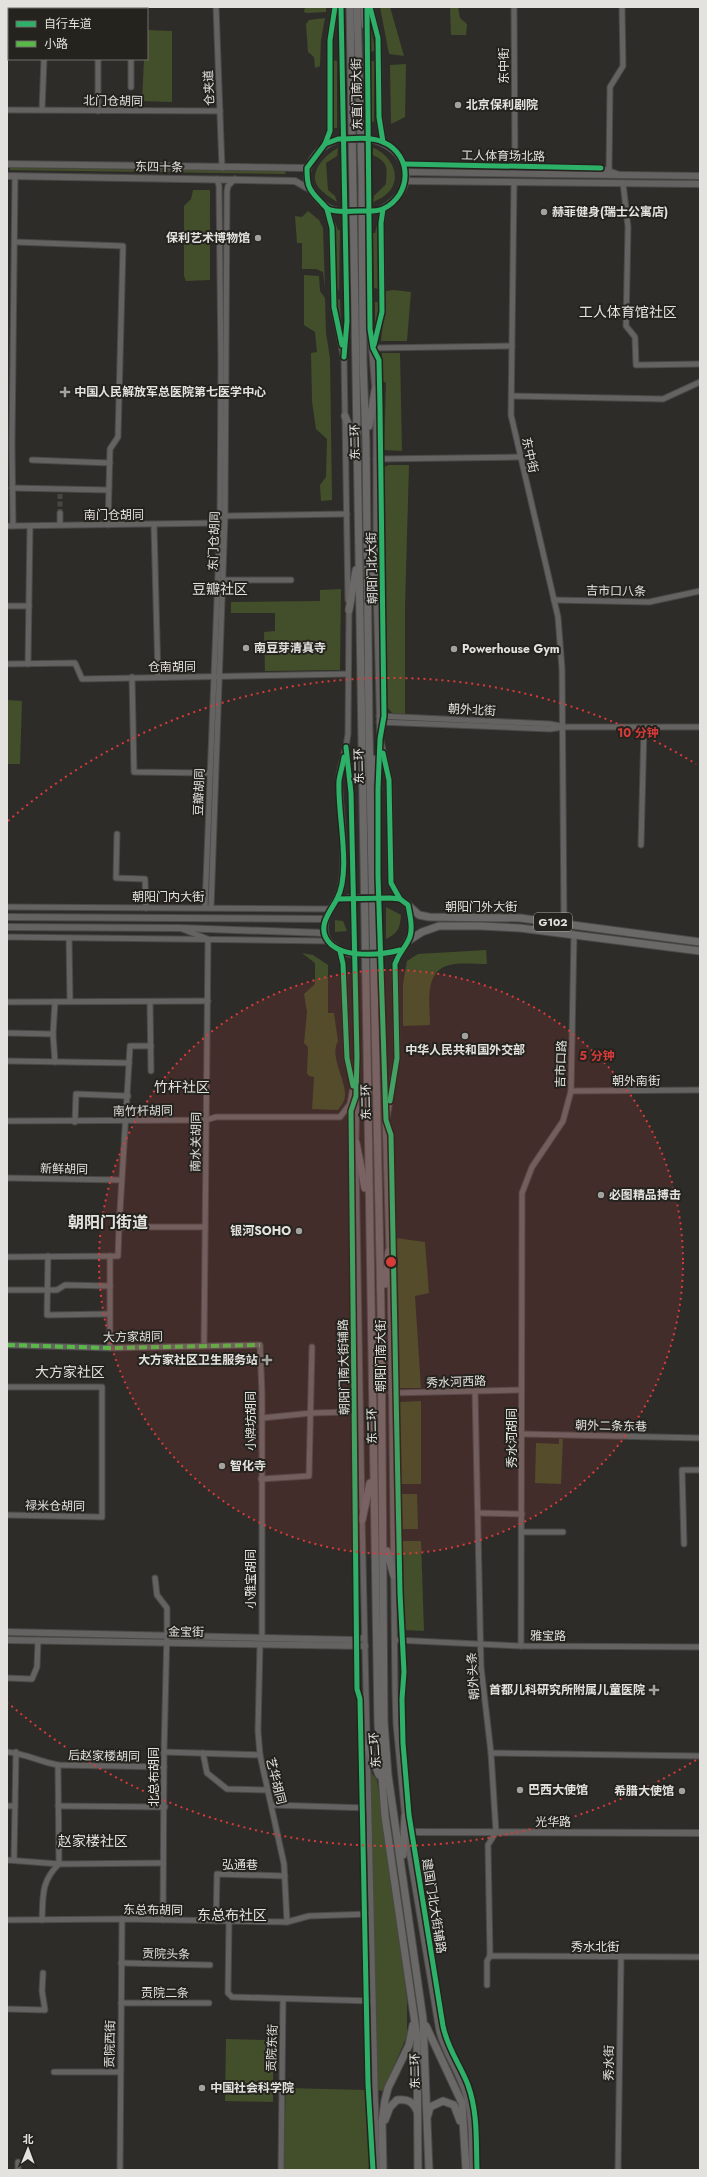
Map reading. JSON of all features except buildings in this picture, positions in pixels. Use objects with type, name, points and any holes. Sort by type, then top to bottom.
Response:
[{"type":"highway","name":"东二环","points":[[357,7],[362,176],[363,362],[366,442],[369,729],[381,1312],[384,1542],[384,1722],[388,1775],[426,2045],[429,2170]]},
{"type":"highway","points":[[365,7],[366,25]]},
{"type":"highway","name":"东二环","points":[[349,9],[359,556],[368,1207],[378,1724],[381,1781],[417,2037],[418,2170]]},
{"type":"highway","points":[[366,442],[374,390]]},
{"type":"highway","points":[[345,416],[357,448]]},
{"type":"highway","points":[[349,610],[359,556]]},
{"type":"highway","points":[[367,558],[376,588]]},
{"type":"highway","points":[[369,729],[378,789]]},
{"type":"highway","name":"朝阳门外大街","points":[[408,905],[419,915],[429,917],[520,918],[700,942]]},
{"type":"highway","name":"朝阳门外大街","points":[[408,941],[422,932],[439,926],[520,928],[700,950]]},
{"type":"highway","points":[[356,1144],[368,1207]]},
{"type":"highway","points":[[381,1312],[389,1251]]},
{"type":"highway","points":[[362,1520],[373,1469]]},
{"type":"highway","points":[[384,1542],[394,1576]]},
{"type":"highway","points":[[366,1746],[381,1781]]},
{"type":"highway","points":[[402,1875],[405,1816]]},
{"type":"highway","points":[[383,2170],[384,2115],[388,2088],[409,2045],[414,2009]]},
{"type":"highway","points":[[423,2018],[462,2103],[462,2170]]},
{"type":"highway","points":[[387,2170],[384,2115],[393,2103],[402,2100],[413,2103],[418,2118]]},
{"type":"highway","points":[[427,2119],[430,2107],[443,2101],[454,2105],[459,2113],[462,2125],[466,2170]]},
{"type":"main road","points":[[336,7],[330,40],[330,131],[325,144],[307,168],[309,190],[327,209],[332,228],[334,307],[344,357]]},
{"type":"main road","points":[[370,7],[378,38],[379,117],[383,142]]},
{"type":"main road","points":[[325,144],[338,140],[371,139],[383,142],[397,152],[404,164],[406,172],[406,181],[400,194],[383,209],[375,211],[338,211],[327,209]]},
{"type":"main road","name":"东四十条","points":[[7,164],[307,168]]},
{"type":"main road","name":"工人体育场北路","points":[[406,172],[700,176]]},
{"type":"main road","name":"东四十条","points":[[7,176],[294,181],[309,190]]},
{"type":"main road","points":[[406,181],[700,184]]},
{"type":"main road","points":[[373,348],[382,312],[381,223],[383,209]]},
{"type":"main road","points":[[380,739],[389,780],[392,884],[400,899],[408,905],[411,928],[408,941],[400,950],[396,964],[397,1058],[386,1120]]},
{"type":"main road","points":[[346,747],[339,781],[343,873],[337,900],[325,919],[325,933],[328,941],[340,951],[350,954],[388,953],[400,950]]},
{"type":"main road","points":[[337,900],[347,898],[400,899]]},
{"type":"main road","name":"朝阳门内大街","points":[[7,917],[325,919]]},
{"type":"main road","points":[[7,927],[179,928],[325,933]]},
{"type":"main road","points":[[340,951],[343,964],[347,1058],[356,1096]]},
{"type":"main road","name":"金宝街","points":[[7,1632],[353,1640],[364,1638]]},
{"type":"main road","name":"金宝街","points":[[7,1640],[365,1646]]},
{"type":"main road","name":"光华路","points":[[406,1832],[700,1833]]},
{"type":"street","name":"仓夹道","points":[[216,7],[222,168]]},
{"type":"street","name":"东直门南大街","points":[[341,7],[347,321],[344,357]]},
{"type":"street","name":"东中街","points":[[514,7],[515,174]]},
{"type":"street","points":[[609,171],[610,87],[622,66],[622,7]]},
{"type":"street","name":"东直门南大街","points":[[366,25],[370,322],[373,348]]},
{"type":"street","points":[[42,110],[44,60]]},
{"type":"street","points":[[98,60],[98,111]]},
{"type":"street","points":[[131,60],[131,87]]},
{"type":"street","name":"北门仓胡同","points":[[7,110],[220,111]]},
{"type":"street","name":"工人体育场北路","points":[[404,164],[601,168],[619,175]]},
{"type":"street","points":[[13,526],[9,445],[10,342],[16,176]]},
{"type":"street","name":"东门仓胡同","points":[[216,677],[223,580],[220,186],[217,179]]},
{"type":"street","name":"东门仓胡同","points":[[208,908],[220,523],[223,516],[227,191],[228,186],[235,179]]},
{"type":"street","name":"东中街","points":[[514,183],[511,415],[554,600],[561,639],[564,727]]},
{"type":"street","points":[[623,183],[628,227],[626,326],[635,338],[636,365],[700,364]]},
{"type":"street","points":[[14,242],[123,246],[118,437],[110,449],[108,525]]},
{"type":"street","points":[[373,348],[512,346]]},
{"type":"street","name":"朝阳门北大街","points":[[373,348],[376,459],[376,588],[380,739],[378,789],[378,876],[386,1120]]},
{"type":"street","name":"朝阳门北大街","points":[[344,357],[349,610],[347,674],[348,734],[346,747],[351,793],[357,1057],[356,1096]]},
{"type":"street","points":[[512,396],[663,399],[700,382]]},
{"type":"street","points":[[376,459],[520,457]]},
{"type":"street","points":[[32,460],[110,463]]},
{"type":"street","points":[[12,488],[60,492],[108,490]]},
{"type":"street","points":[[60,513],[60,525]]},
{"type":"street","points":[[223,516],[347,514]]},
{"type":"street","name":"南门仓胡同","points":[[7,526],[154,526],[220,523]]},
{"type":"street","points":[[28,664],[30,526]]},
{"type":"street","points":[[154,526],[158,677]]},
{"type":"street","points":[[223,580],[292,580]]},
{"type":"street","name":"吉市口八条","points":[[554,600],[649,602],[700,591]]},
{"type":"street","points":[[7,606],[29,606]]},
{"type":"street","name":"仓南胡同","points":[[7,664],[74,663],[82,679],[347,674]]},
{"type":"street","name":"豆瓣胡同","points":[[208,908],[209,773],[216,677]]},
{"type":"street","points":[[132,678],[134,772],[209,773]]},
{"type":"street","name":"朝外北街","points":[[379,716],[550,724],[564,727]]},
{"type":"street","name":"朝外北街","points":[[379,722],[550,729],[564,727],[700,727]]},
{"type":"street","points":[[564,727],[564,923]]},
{"type":"street","points":[[641,845],[644,728]]},
{"type":"street","points":[[116,834],[116,878],[145,878],[146,908]]},
{"type":"street","name":"朝阳门内大街","points":[[7,907],[330,909]]},
{"type":"street","points":[[179,928],[208,939]]},
{"type":"street","name":"吉市口路","points":[[522,1230],[522,1192],[532,1167],[563,1121],[571,1091],[574,934]]},
{"type":"street","points":[[7,937],[328,941]]},
{"type":"street","points":[[69,938],[70,1001]]},
{"type":"street","name":"南水关胡同","points":[[204,1346],[208,939]]},
{"type":"street","points":[[7,1002],[208,1001]]},
{"type":"street","points":[[55,1002],[53,1034],[55,1062]]},
{"type":"street","points":[[150,1002],[151,1071]]},
{"type":"street","points":[[7,1033],[53,1034]]},
{"type":"street","points":[[7,1257],[118,1256],[121,1180],[128,1096],[130,1046],[151,1046]]},
{"type":"street","points":[[7,1061],[129,1064]]},
{"type":"street","name":"南竹杆胡同","points":[[7,1121],[126,1122],[206,1120],[216,1117],[340,1117],[350,1104],[353,1087]]},
{"type":"street","name":"朝外南街","points":[[571,1091],[700,1090]]},
{"type":"street","points":[[75,1122],[76,1094],[128,1096]]},
{"type":"street","name":"朝阳门南大街","points":[[356,1096],[366,1746],[377,2170]]},
{"type":"street","name":"朝阳门南大街","points":[[386,1120],[396,1640],[396,1724],[406,1832],[439,2031],[446,2051],[460,2080],[469,2106],[472,2170]]},
{"type":"street","name":"新鲜胡同","points":[[7,1178],[121,1180]]},
{"type":"street","points":[[119,1227],[205,1227]]},
{"type":"street","name":"秀水河胡同","points":[[521,1646],[522,1230]]},
{"type":"street","points":[[48,1256],[46,1290],[47,1315],[109,1314]]},
{"type":"street","points":[[110,1256],[110,1348]]},
{"type":"street","points":[[7,1290],[56,1290],[65,1285],[110,1286]]},
{"type":"street","name":"大方家胡同","points":[[7,1345],[110,1348],[260,1345]]},
{"type":"street","name":"小牌坊胡同","points":[[260,1345],[262,1418],[261,1520]]},
{"type":"street","points":[[261,1479],[309,1476],[312,1413],[312,1347]]},
{"type":"street","name":"禄米仓胡同","points":[[7,1387],[102,1387],[102,1517],[7,1515]]},
{"type":"street","name":"秀水河西路","points":[[391,1393],[521,1390]]},
{"type":"street","name":"朝外头条","points":[[475,1391],[481,1667],[491,1753],[496,1832],[488,1845],[490,1956],[486,1961],[487,1985]]},
{"type":"street","points":[[262,1418],[312,1413],[348,1412]]},
{"type":"street","name":"朝外二条东巷","points":[[522,1434],[700,1438]]},
{"type":"street","points":[[684,1544],[682,1470],[700,1470]]},
{"type":"street","points":[[478,1513],[522,1514]]},
{"type":"street","name":"小雅宝胡同","points":[[261,1520],[262,1637]]},
{"type":"street","points":[[522,1532],[563,1532]]},
{"type":"street","name":"北总布胡同","points":[[155,1578],[157,1595],[167,1608],[163,1920]]},
{"type":"street","points":[[7,1678],[32,1679],[37,1667],[38,1640]]},
{"type":"street","name":"雅宝路","points":[[396,1640],[521,1646],[700,1648]]},
{"type":"street","name":"艺华胡同","points":[[260,1644],[258,1731],[260,1755],[272,1805],[286,1876],[287,1922]]},
{"type":"street","points":[[7,1752],[16,1752],[14,1860]]},
{"type":"street","name":"后赵家楼胡同","points":[[16,1752],[44,1763],[58,1765],[164,1767]]},
{"type":"street","points":[[164,1752],[260,1755]]},
{"type":"street","points":[[203,1753],[207,1773],[227,1789],[268,1790]]},
{"type":"street","points":[[491,1753],[700,1756]]},
{"type":"street","points":[[42,1920],[43,1888],[50,1873],[59,1864],[58,1765]]},
{"type":"street","points":[[272,1805],[368,1808]]},
{"type":"street","points":[[7,1806],[15,1806]]},
{"type":"street","points":[[58,1806],[164,1807]]},
{"type":"street","points":[[7,1860],[59,1864],[163,1863]]},
{"type":"street","name":"弘通巷","points":[[216,1920],[217,1874],[286,1876]]},
{"type":"street","name":"东总布胡同","points":[[7,1920],[122,1919],[287,1922],[309,1916],[370,1914]]},
{"type":"street","name":"贡院西街","points":[[120,2170],[122,1919]]},
{"type":"street","points":[[229,1921],[228,1993],[232,1997],[373,2001]]},
{"type":"street","name":"秀水北街","points":[[490,1956],[700,1957]]},
{"type":"street","name":"秀水街","points":[[618,2170],[621,1957]]},
{"type":"street","name":"贡院头条","points":[[121,1963],[210,1965]]},
{"type":"street","points":[[7,2008],[45,2010],[42,1991],[43,1974]]},
{"type":"street","name":"贡院东街","points":[[281,2170],[284,1999]]},
{"type":"street","name":"贡院二条","points":[[121,2003],[209,2003]]},
{"type":"street","points":[[54,2072],[120,2072]]},
{"type":"street","points":[[18,2162],[18,2170]]},
{"type":"green space","points":[[305,7],[326,7],[326,12],[307,13],[304,12]]},
{"type":"green space","points":[[380,7],[390,7],[404,56],[389,54]]},
{"type":"green space","points":[[450,7],[458,7],[460,18],[467,24],[466,35],[451,35]]},
{"type":"green space","points":[[325,18],[321,40],[320,66],[315,68],[314,57],[308,52],[306,24],[309,20]]},
{"type":"green space","points":[[370,23],[375,50],[372,52],[370,50]]},
{"type":"green space","points":[[148,30],[172,31],[172,102],[142,101],[144,60],[148,60]]},
{"type":"green space","points":[[333,60],[337,61],[337,128],[334,128]]},
{"type":"green space","points":[[370,61],[374,61],[374,122],[370,121]]},
{"type":"green space","points":[[406,64],[405,117],[391,124],[390,65]]},
{"type":"green space","points":[[338,148],[337,156],[326,163],[328,190],[335,196],[337,202],[319,188],[315,176],[319,165],[323,160]]},
{"type":"green space","points":[[373,148],[384,154],[392,164],[395,177],[391,189],[383,197],[373,202],[374,196],[386,184],[387,169],[382,161],[373,155]]},
{"type":"green space","points":[[10,168],[284,171],[286,173],[10,170]]},
{"type":"green space","points":[[193,190],[210,190],[210,280],[186,281],[184,276],[184,206],[191,199]]},
{"type":"green space","points":[[308,211],[319,220],[323,228],[325,288],[323,272],[316,269],[302,269],[302,243],[297,243],[295,216],[302,217]]},
{"type":"green space","points":[[335,222],[338,230],[340,230],[339,291],[336,287]]},
{"type":"green space","points":[[377,225],[378,289],[374,288],[373,233],[375,233]]},
{"type":"green space","points":[[304,275],[319,276],[320,291],[325,298],[326,333],[330,358],[332,500],[321,501],[320,485],[326,477],[327,439],[316,429],[312,401],[311,353],[317,352],[315,332],[304,325]]},
{"type":"green space","points":[[394,290],[411,292],[407,341],[381,341],[386,291]]},
{"type":"green space","points":[[340,299],[341,325],[337,310],[337,300]]},
{"type":"green space","points":[[375,302],[379,302],[380,304],[375,324]]},
{"type":"green space","points":[[382,353],[400,353],[402,451],[384,450],[386,383],[382,381]]},
{"type":"green space","points":[[389,465],[409,465],[405,606],[405,714],[392,713],[387,707],[384,467]]},
{"type":"green space","points":[[341,589],[340,670],[265,671],[264,632],[275,631],[275,613],[231,613],[231,602],[320,601],[320,590]]},
{"type":"green space","points":[[7,700],[22,701],[20,764],[7,764]]},
{"type":"green space","points":[[386,907],[401,915],[398,930],[386,939]]},
{"type":"green space","points":[[335,920],[343,921],[347,931],[335,932]]},
{"type":"green space","points":[[486,950],[487,964],[450,965],[439,970],[434,976],[431,983],[429,1000],[430,1025],[403,1026],[403,984],[407,961],[418,954]]},
{"type":"green space","points":[[302,953],[313,955],[328,965],[328,1013],[334,1013],[338,1041],[335,1054],[345,1089],[343,1103],[338,1110],[312,1109],[314,1077],[309,1076],[307,1073],[308,1047],[304,1043],[307,1012],[304,994],[315,984],[315,963]]},
{"type":"green space","points":[[396,1238],[425,1242],[429,1293],[415,1296],[421,1388],[399,1388]]},
{"type":"green space","points":[[421,1401],[421,1484],[400,1484],[400,1402]]},
{"type":"green space","points":[[559,1439],[563,1439],[561,1484],[535,1483],[536,1443],[559,1444]]},
{"type":"green space","points":[[402,1494],[417,1494],[418,1529],[402,1529]]},
{"type":"green space","points":[[401,1541],[421,1541],[424,1631],[405,1630]]},
{"type":"green space","points":[[370,1771],[377,1780],[407,1999],[407,2036],[383,2091],[378,2090]]},
{"type":"green space","points":[[226,2039],[267,2040],[267,2056],[273,2057],[273,2102],[225,2101]]},
{"type":"green space","points":[[286,2088],[366,2090],[370,2161],[368,2170],[283,2170]]},
{"type":"tunnel","points":[[60,494],[60,513]]},
{"type":"marked path","points":[[7,1345],[110,1348],[260,1345]]},
{"type":"cycle path","points":[[325,144],[330,131],[330,40],[335,7]]},
{"type":"cycle path","points":[[341,7],[347,321],[344,357]]},
{"type":"cycle path","name":"建国门北大街辅路","points":[[367,7],[370,329],[373,348],[379,360],[384,716],[380,739],[378,789],[378,876],[386,1120],[391,1135],[400,1593],[404,1672],[402,1699],[403,1743],[409,1815],[443,2026],[445,2035],[465,2077],[471,2096],[476,2127],[477,2170]]},
{"type":"cycle path","points":[[370,7],[378,38],[379,117],[383,142]]},
{"type":"cycle path","points":[[366,138],[378,140],[393,148],[400,156],[404,165],[404,185],[393,203],[377,211],[340,211],[328,209],[316,197],[309,186],[307,179],[307,168],[325,144],[338,139],[366,138]]},
{"type":"cycle path","points":[[404,164],[601,168]]},
{"type":"cycle path","points":[[327,209],[332,228],[334,307],[342,345]]},
{"type":"cycle path","points":[[374,345],[382,312],[381,223],[383,209]]},
{"type":"cycle path","name":"朝阳门南大街辅路","points":[[346,747],[351,793],[357,1057],[356,1096],[351,1111],[357,1689],[360,1699],[368,2084],[373,2170]]},
{"type":"cycle path","points":[[383,753],[389,780],[391,883],[400,899],[408,905],[411,928],[410,937],[398,956],[395,964],[397,1058],[390,1101]]},
{"type":"cycle path","points":[[344,757],[339,781],[344,858],[343,873],[337,899],[328,914],[324,925],[325,935],[334,947],[342,951],[373,954],[400,950]]},
{"type":"cycle path","points":[[337,899],[400,899]]},
{"type":"cycle path","points":[[340,951],[343,964],[347,1058],[353,1086]]},
{"type":"place","name":"北京保利剧院","points":[[458,105]]},
{"type":"place","name":"赫菲健身(瑞士公寓店)","points":[[544,212]]},
{"type":"place","name":"保利艺术博物馆","points":[[258,238]]},
{"type":"place","name":"中国人民解放军总医院第七医学中心","points":[[65,392]]},
{"type":"place","name":"南豆芽清真寺","points":[[246,648]]},
{"type":"place","name":"Powerhouse Gym","points":[[454,649]]},
{"type":"place","name":"中华人民共和国外交部","points":[[465,1036]]},
{"type":"place","name":"必图精品搏击","points":[[601,1195]]},
{"type":"place","name":"银河SOHO","points":[[299,1231]]},
{"type":"place","name":"大方家社区卫生服务站","points":[[267,1360]]},
{"type":"place","name":"智化寺","points":[[222,1466]]},
{"type":"place","name":"首都儿科研究所附属儿童医院","points":[[654,1690]]},
{"type":"place","name":"巴西大使馆","points":[[520,1790]]},
{"type":"place","name":"希腊大使馆","points":[[682,1791]]},
{"type":"place","name":"中国社会科学院","points":[[202,2088]]},
{"type":"district","name":"工人体育馆社区","points":[[628,312]]},
{"type":"district","name":"豆瓣社区","points":[[220,589]]},
{"type":"district","name":"竹杆社区","points":[[182,1087]]},
{"type":"district","name":"朝阳门街道","points":[[108,1222]]},
{"type":"district","name":"大方家社区","points":[[70,1372]]},
{"type":"district","name":"赵家楼社区","points":[[93,1841]]},
{"type":"district","name":"东总布社区","points":[[232,1915]]}]
